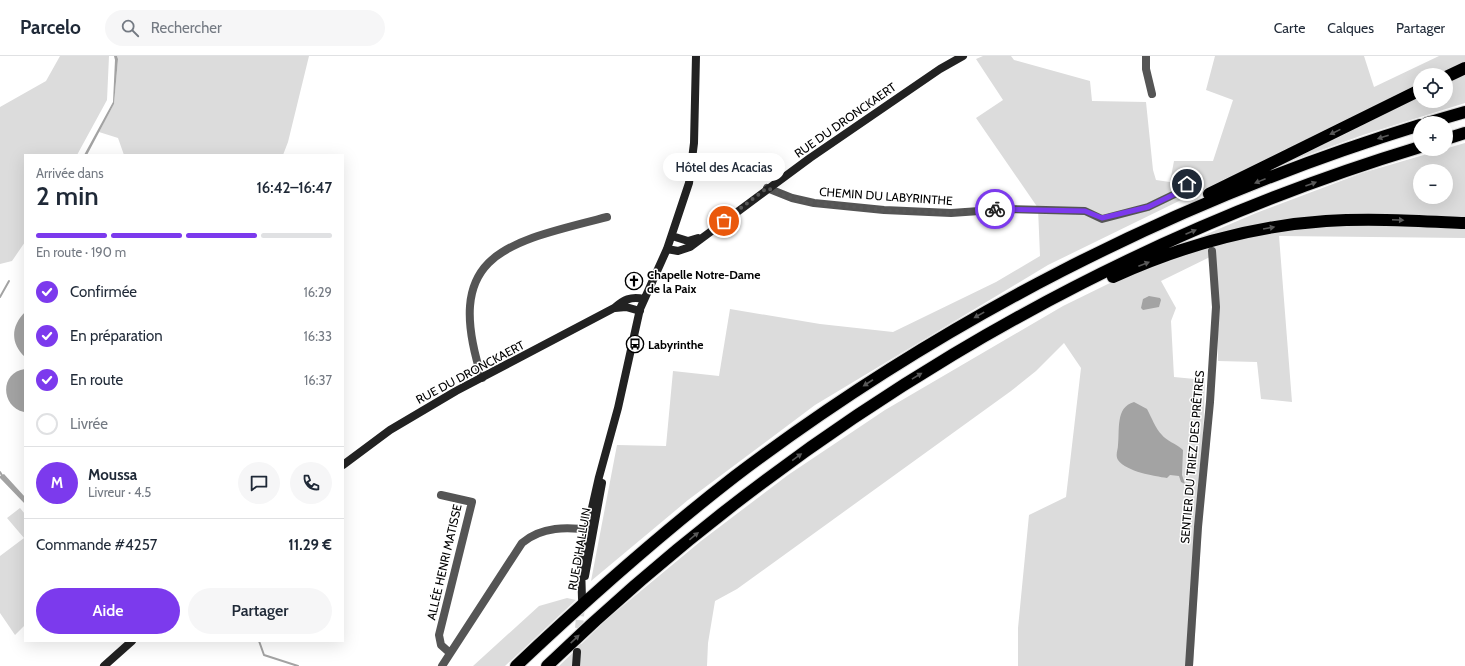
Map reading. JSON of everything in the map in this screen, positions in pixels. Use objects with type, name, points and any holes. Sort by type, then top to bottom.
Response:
[{"type":"highway","points":[[1453,74],[1465,68]]},
{"type":"highway","points":[[516,666],[585,602],[649,546],[743,471],[883,374],[942,337],[1085,253],[1413,93]]},
{"type":"highway","points":[[1451,116],[1465,112]]},
{"type":"highway","points":[[1005,301],[1086,258],[1205,204],[1324,157],[1413,127]]},
{"type":"highway","points":[[1453,137],[1465,133]]},
{"type":"highway","points":[[547,666],[664,560],[754,488],[885,396],[1005,324],[1127,261],[1225,217],[1333,176],[1413,149]]},
{"type":"highway","points":[[1005,324],[1157,259],[1207,243],[1250,232],[1294,224],[1337,220],[1382,219],[1465,223]]},
{"type":"main road","name":"RUE D'HALLUIN","points":[[591,530],[581,565],[582,598],[591,530],[609,443],[640,311],[672,236],[687,187],[692,160],[696,56]]},
{"type":"main road","name":"RUE DU DRONCKAERT","points":[[667,249],[674,251],[685,249],[767,188],[932,74],[963,56]]},
{"type":"main road","name":"RUE DU DRONCKAERT","points":[[672,236],[688,241],[704,235]]},
{"type":"main road","name":"RUE DU DRONCKAERT","points":[[344,464],[390,430],[482,378],[614,308],[629,298],[644,299]]},
{"type":"main road","points":[[614,308],[626,307],[640,311]]},
{"type":"main road","points":[[104,666],[131,642]]},
{"type":"main road","points":[[576,666],[578,652]]},
{"type":"street","points":[[1146,56],[1146,69],[1152,94]]},
{"type":"street","name":"CHEMIN DU LABYRINTHE","points":[[767,188],[805,201],[861,208],[945,213],[1003,209],[1085,211],[1102,218],[1148,207],[1177,193],[1187,184]]},
{"type":"street","points":[[482,378],[474,352],[468,315],[472,290],[483,268],[501,252],[542,234],[607,217]]},
{"type":"street","name":"SENTIER DU TRIEZ DES PRÊTRES","points":[[1189,666],[1197,535],[1210,402],[1216,307],[1212,250]]},
{"type":"street","name":"ALLÉE HENRI MATISSE","points":[[441,495],[472,502],[438,638],[441,645],[450,653]]},
{"type":"street","points":[[442,666],[522,543],[535,534],[550,529],[591,530]]},
{"type":"shaded area","points":[[60,56],[109,56],[107,100],[78,154],[24,154],[24,243],[12,261],[0,264],[0,107],[46,81]]},
{"type":"shaded area","points":[[114,56],[117,56],[114,104],[88,154],[85,154],[113,102]]},
{"type":"shaded area","points":[[117,56],[309,56],[288,142],[283,154],[124,154],[118,138],[99,132],[114,104]]},
{"type":"shaded area","points":[[983,56],[1011,56],[1014,60],[1090,81],[1092,101],[1146,102],[1153,170],[1156,180],[1170,182],[1174,161],[1213,161],[1233,100],[1206,90],[1215,56],[1364,56],[1374,87],[1413,68],[1413,108],[1449,108],[1424,116],[1413,116],[1413,119],[1363,135],[1291,161],[1287,152],[1179,201],[1048,265],[815,405],[688,500],[591,581],[617,445],[666,446],[673,371],[719,376],[730,309],[820,324],[893,332],[996,282],[1040,256],[1038,208],[976,118],[1003,100],[976,59]]},
{"type":"shaded area","points":[[1439,56],[1465,56],[1465,103],[1453,107],[1453,68],[1414,68]]},
{"type":"shaded area","points":[[1465,143],[1465,238],[1279,236],[1292,402],[1261,399],[1257,362],[1218,361],[1218,297],[1214,255],[1161,281],[1176,308],[1171,321],[1174,377],[1205,380],[1203,443],[1210,444],[1205,476],[1193,666],[1018,666],[1018,628],[1029,515],[1066,497],[1081,368],[1064,343],[1036,371],[1011,391],[737,589],[715,601],[708,643],[707,666],[559,666],[607,619],[701,541],[788,475],[885,410],[1063,306],[1112,282],[1204,249],[1200,237],[1256,213],[1362,173],[1420,156],[1453,156],[1453,146]]},
{"type":"shaded area","points":[[1149,296],[1160,298],[1161,300],[1159,307],[1143,310],[1141,308],[1143,299]]},
{"type":"shaded area","points":[[24,313],[24,356],[17,346],[14,334],[20,317]]},
{"type":"shaded area","points":[[24,369],[24,412],[16,409],[7,397],[7,382],[17,371]]},
{"type":"shaded area","points":[[1134,402],[1147,409],[1155,426],[1163,437],[1183,450],[1182,475],[1185,484],[1181,482],[1179,476],[1170,475],[1167,478],[1141,473],[1128,468],[1118,460],[1117,454],[1121,414],[1128,405]]},
{"type":"shaded area","points":[[4,474],[24,496],[24,503],[0,478],[0,476]]},
{"type":"shaded area","points":[[20,508],[24,513],[24,538],[7,518]]},
{"type":"shaded area","points":[[24,538],[24,626],[15,635],[0,613],[0,556]]},
{"type":"shaded area","points":[[567,598],[576,600],[505,666],[473,666],[539,606]]},
{"type":"waterway","points":[[0,297],[9,281]]},
{"type":"waterway","points":[[0,472],[3,477]]},
{"type":"waterway","points":[[259,642],[264,655],[298,666]]},
{"type":"tunnel","points":[[577,652],[581,605]]},
{"type":"way so far","points":[[724,221],[767,188],[792,198],[814,203],[884,210],[950,213],[995,209]]},
{"type":"place","name":"Hôtel des Acacias","points":[[724,221]]},
{"type":"place","name":"Chapelle Notre-Dame de la Paix","points":[[634,281]]},
{"type":"place","name":"Labyrinthe","points":[[635,344]]},
{"type":"route","points":[[995,209],[1085,211],[1102,218],[1148,207],[1177,193],[1187,184]]}]
